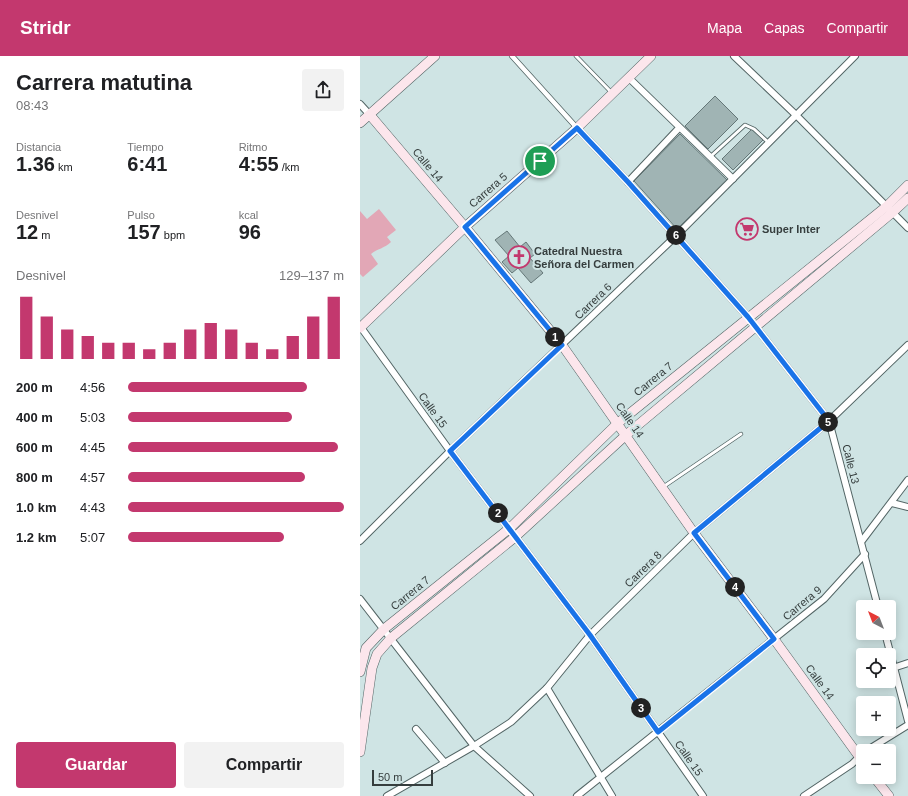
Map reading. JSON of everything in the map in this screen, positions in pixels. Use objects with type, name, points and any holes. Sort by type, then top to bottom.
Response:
[{"type":"main road","points":[[360,123],[435,56]]},
{"type":"main road","name":"Carrera 5","points":[[360,327],[465,227],[577,128],[651,56]]},
{"type":"main road","name":"Calle 14","points":[[370,115],[562,345],[694,533],[856,747]]},
{"type":"main road","name":"Carrera 7","points":[[360,752],[372,668],[377,654],[391,638],[515,537],[626,435],[756,326],[890,209],[908,185]]},
{"type":"main road","name":"Carrera 7","points":[[360,672],[366,648],[384,629],[510,528],[618,424],[748,317],[890,209],[908,198]]},
{"type":"main road","points":[[880,784],[889,796]]},
{"type":"street","points":[[512,56],[577,128]]},
{"type":"street","points":[[734,56],[908,228]]},
{"type":"street","name":"Carrera 6","points":[[360,541],[450,451],[676,236],[855,56]]},
{"type":"street","points":[[629,78],[733,179]]},
{"type":"street","name":"Calle 14","points":[[360,104],[370,115]]},
{"type":"street","name":"Calle 13","points":[[577,128],[628,182],[756,326],[829,421],[876,600]]},
{"type":"street","points":[[628,182],[679,128]]},
{"type":"street","name":"Calle 15","points":[[360,327],[450,451],[590,635],[703,796]]},
{"type":"street","name":"Carrera 8","points":[[387,796],[474,746],[511,722],[547,688],[590,635],[694,533],[829,421],[908,344]]},
{"type":"street","points":[[861,542],[908,480]]},
{"type":"street","points":[[892,503],[908,507]]},
{"type":"street","name":"Carrera 9","points":[[577,796],[824,599],[865,554]]},
{"type":"street","points":[[360,599],[474,746],[530,796]]},
{"type":"street","points":[[896,667],[908,663]]},
{"type":"street","points":[[896,679],[908,721]]},
{"type":"street","points":[[547,688],[612,796]]},
{"type":"street","points":[[879,744],[908,725]]},
{"type":"street","points":[[416,730],[445,763]]},
{"type":"street","points":[[804,796],[856,760]]},
{"type":"lane","points":[[576,56],[613,93]]},
{"type":"lane","points":[[709,157],[745,125],[754,129],[770,143]]},
{"type":"lane","points":[[663,487],[742,434]]},
{"type":"shaded area","points":[[379,209],[396,230],[387,237],[391,242],[371,254],[378,264],[363,277],[360,274],[360,211],[367,219]]},
{"type":"building","points":[[715,96],[738,119],[708,149],[685,126]]},
{"type":"building","points":[[752,129],[763,140],[733,170],[722,159]]},
{"type":"building","points":[[680,134],[727,180],[677,229],[634,181]]},
{"type":"building","name":"Catedral Nuestra Señora del Carmen","points":[[507,231],[520,247],[526,242],[535,254],[530,258],[543,273],[531,283],[518,268],[512,273],[502,262],[509,256],[495,240]]},
{"type":"place","name":"Super Inter","points":[[747,229]]},
{"type":"place","name":"Catedral Nuestra Señora del Carmen","points":[[519,257]]},
{"type":"route","points":[[577,128],[628,182],[756,326],[829,421],[694,533],[774,639],[658,732],[590,635],[450,451],[562,345],[465,227],[540,161],[577,128]]}]
